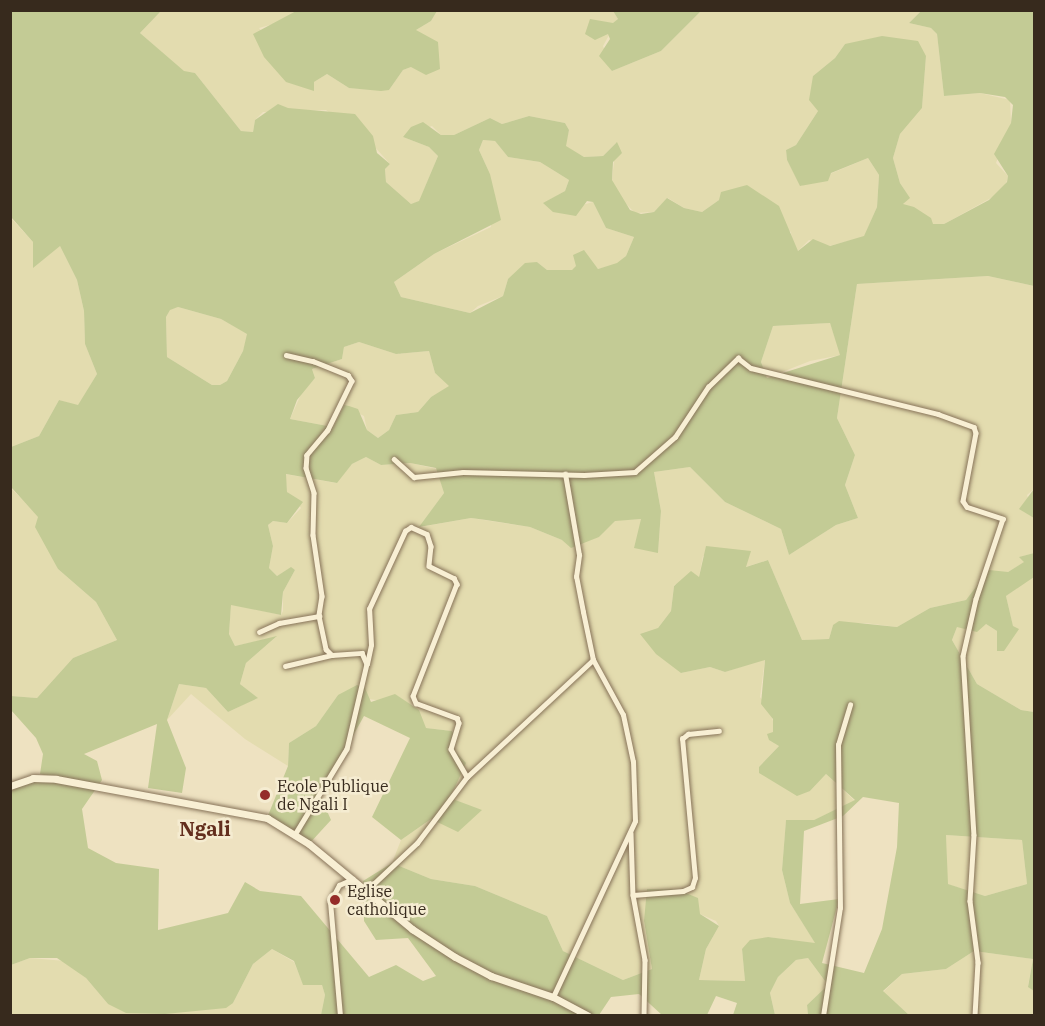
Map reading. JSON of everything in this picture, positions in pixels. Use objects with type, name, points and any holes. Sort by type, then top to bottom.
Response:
[{"type":"street","points":[[286,356],[313,361],[348,375],[352,381],[328,430],[307,455],[306,468],[314,493],[313,535],[322,596],[319,616],[326,649],[332,655]]},
{"type":"street","points":[[394,459],[414,477],[463,472],[565,474],[635,472],[650,464],[675,437],[708,387],[738,358],[751,368],[938,414],[974,427],[976,434],[963,501],[967,507],[1003,519],[976,599],[963,656],[974,836],[970,901],[978,997],[975,1016]]},
{"type":"street","points":[[553,997],[635,821],[633,762],[623,715],[593,660],[576,577],[579,555],[565,474]]},
{"type":"street","points":[[295,835],[347,749],[371,645],[369,609],[405,531],[411,527],[427,534],[431,546],[429,566],[454,578],[458,584],[413,696],[416,703],[457,718],[459,723],[451,749],[467,777]]},
{"type":"street","points":[[259,632],[279,623],[319,616]]},
{"type":"street","points":[[285,666],[332,655],[362,653],[367,664]]},
{"type":"street","points":[[366,891],[417,843],[467,777],[593,660]]},
{"type":"street","points":[[823,1016],[840,908],[838,745],[850,705]]},
{"type":"street","points":[[633,896],[683,891],[692,887],[695,878],[682,739],[688,734],[719,731]]},
{"type":"street","points":[[10,786],[33,778],[56,779],[140,792],[267,818],[295,835],[353,879],[412,929],[455,957],[491,976],[553,997],[588,1016]]},
{"type":"street","points":[[631,832],[633,896],[645,960],[644,1016]]},
{"type":"street","points":[[339,1016],[330,902],[339,885],[353,879]]},
{"type":"shaded area","points":[[161,11],[298,11],[284,21],[259,28],[314,90],[314,82],[327,74],[349,88],[389,90],[403,70],[411,67],[416,30],[431,21],[437,11],[613,11],[618,19],[603,46],[612,71],[661,51],[701,11],[921,11],[909,23],[931,28],[937,34],[944,96],[980,93],[1010,100],[1011,123],[996,163],[1008,176],[1000,193],[944,224],[932,224],[902,205],[909,197],[900,183],[893,158],[900,134],[922,108],[926,56],[845,44],[835,58],[813,76],[818,111],[796,145],[786,150],[787,160],[801,186],[868,158],[879,175],[877,207],[864,237],[829,246],[809,240],[798,251],[792,244],[791,232],[719,200],[702,212],[684,208],[668,198],[654,212],[635,213],[619,197],[612,180],[616,143],[603,156],[584,157],[565,147],[569,130],[565,123],[529,116],[502,124],[490,118],[454,135],[441,135],[432,126],[403,137],[429,147],[438,156],[419,202],[411,204],[386,182],[385,169],[390,164],[373,145],[326,110],[263,112],[255,120],[253,132],[241,131],[195,73],[184,72],[140,33]]},
{"type":"shaded area","points":[[483,140],[495,141],[508,157],[540,162],[569,180],[565,191],[544,203],[582,205],[593,202],[606,228],[634,237],[626,256],[617,264],[598,269],[590,261],[572,270],[547,270],[537,262],[508,279],[503,296],[478,306],[470,313],[401,297],[394,282],[434,254],[491,227],[490,174],[479,150]]},
{"type":"shaded area","points":[[10,217],[33,242],[60,246],[77,280],[84,311],[85,344],[97,374],[78,406],[59,400],[39,436],[11,447]]},
{"type":"shaded area","points":[[988,276],[1034,286],[1034,489],[1027,495],[1034,518],[1034,553],[1020,557],[1025,562],[1008,572],[980,579],[976,591],[966,600],[930,608],[897,627],[865,623],[833,625],[829,639],[802,640],[768,560],[745,567],[750,551],[703,556],[699,577],[674,585],[671,611],[658,628],[681,673],[710,667],[725,672],[765,659],[760,697],[771,713],[779,746],[759,767],[810,791],[826,774],[855,801],[814,820],[786,821],[782,870],[790,903],[816,944],[768,937],[742,949],[745,981],[699,980],[706,949],[719,926],[716,921],[700,914],[644,921],[652,969],[623,980],[563,951],[547,916],[475,886],[431,879],[392,863],[401,840],[431,819],[481,811],[450,798],[461,768],[453,749],[453,731],[425,728],[414,705],[338,695],[316,726],[289,743],[288,766],[245,739],[191,694],[167,720],[179,684],[206,688],[228,712],[257,698],[240,684],[246,663],[276,637],[235,646],[229,634],[231,604],[281,615],[283,611],[283,592],[295,570],[290,568],[277,576],[269,568],[273,546],[268,525],[273,521],[287,523],[301,508],[287,492],[285,474],[336,483],[352,464],[366,457],[381,465],[410,463],[437,469],[444,493],[420,527],[471,518],[530,527],[562,540],[599,537],[614,520],[642,519],[658,553],[661,511],[654,472],[690,467],[725,502],[781,529],[789,555],[836,525],[858,518],[845,485],[855,455],[837,418],[857,284]]},
{"type":"shaded area","points":[[178,307],[221,319],[248,334],[243,351],[227,381],[220,385],[212,385],[167,357],[166,317],[170,309]]},
{"type":"shaded area","points":[[830,323],[841,355],[810,361],[767,378],[761,362],[773,326]]},
{"type":"shaded area","points":[[359,342],[396,354],[429,351],[435,373],[451,386],[431,397],[418,412],[396,415],[389,430],[378,438],[367,430],[364,416],[343,405],[333,427],[290,419],[302,392],[315,378],[312,369],[342,359],[344,347]]},
{"type":"shaded area","points":[[10,487],[39,517],[58,569],[96,602],[117,640],[73,658],[37,698],[11,696]]},
{"type":"shaded area","points":[[1034,577],[1034,712],[1021,710],[977,684],[952,640],[957,627],[986,624],[997,631],[997,650],[1013,627],[1006,596]]},
{"type":"shaded area","points":[[946,835],[1022,840],[1027,884],[985,896],[947,884]]},
{"type":"shaded area","points":[[272,949],[294,962],[303,984],[322,985],[325,995],[321,1015],[11,1016],[11,965],[30,958],[65,961],[86,978],[108,1004],[233,1003],[253,964]]},
{"type":"shaded area","points":[[974,951],[1033,959],[1028,986],[1034,991],[1034,1015],[909,1015],[883,992],[902,974],[946,969]]},
{"type":"shaded area","points":[[808,958],[828,985],[807,1005],[808,1015],[775,1015],[770,993],[778,977],[796,960]]},
{"type":"green space","points":[[298,10],[437,11],[431,21],[416,30],[438,42],[440,69],[426,75],[411,67],[403,70],[389,90],[381,91],[349,88],[327,74],[314,82],[314,91],[286,82],[264,57],[253,34]]},
{"type":"green space","points":[[11,11],[161,11],[140,33],[184,71],[195,73],[241,131],[253,132],[255,120],[278,104],[288,108],[355,114],[373,136],[377,153],[390,164],[385,169],[386,182],[411,204],[419,201],[438,156],[429,147],[403,137],[411,127],[423,122],[441,135],[454,135],[490,118],[502,124],[529,116],[565,123],[569,130],[566,146],[584,157],[603,156],[617,142],[622,153],[613,162],[612,180],[630,210],[641,214],[654,212],[667,198],[684,208],[702,212],[719,200],[721,192],[747,185],[779,206],[798,251],[813,239],[830,246],[864,236],[877,207],[879,175],[868,158],[831,173],[828,181],[800,186],[787,160],[786,150],[796,145],[818,111],[809,100],[813,76],[835,58],[845,44],[882,36],[918,41],[926,56],[922,108],[900,134],[893,158],[900,183],[910,198],[903,204],[914,207],[931,218],[933,224],[944,224],[989,200],[1007,182],[1008,176],[994,154],[1011,123],[1013,105],[1005,97],[980,93],[944,96],[937,34],[931,28],[909,23],[921,11],[1034,11],[1034,286],[988,276],[857,284],[837,418],[855,455],[845,485],[858,518],[836,525],[789,555],[781,529],[725,502],[690,467],[654,472],[661,511],[658,553],[634,548],[641,519],[615,521],[599,537],[571,548],[562,540],[530,527],[486,520],[471,518],[419,527],[444,493],[436,468],[410,463],[381,465],[366,457],[352,464],[337,483],[286,474],[287,492],[303,502],[287,523],[273,521],[268,525],[273,546],[269,568],[277,576],[291,567],[295,570],[283,592],[281,615],[231,605],[229,634],[235,646],[277,636],[246,663],[240,684],[258,698],[228,712],[206,688],[179,684],[167,720],[186,768],[182,793],[148,788],[157,724],[84,754],[97,761],[102,780],[82,809],[88,848],[116,863],[159,869],[158,930],[228,913],[245,882],[260,891],[301,896],[369,977],[396,965],[423,981],[436,976],[408,938],[376,940],[364,921],[363,881],[392,863],[431,879],[475,886],[547,916],[563,951],[623,980],[652,969],[644,921],[647,889],[676,889],[698,898],[700,914],[719,926],[706,949],[699,980],[745,981],[742,949],[750,940],[768,937],[815,943],[790,903],[782,870],[786,820],[814,820],[855,800],[826,774],[810,791],[797,796],[759,773],[759,767],[779,746],[769,740],[767,734],[773,732],[773,719],[761,704],[765,660],[725,672],[710,667],[681,673],[656,654],[640,634],[658,628],[671,611],[674,586],[691,571],[699,577],[706,546],[751,551],[746,567],[768,560],[802,640],[829,639],[833,625],[839,621],[897,627],[930,608],[966,600],[989,570],[1008,572],[1024,562],[1019,557],[1034,553],[1034,577],[1006,596],[1013,626],[1019,629],[1004,651],[997,651],[997,631],[986,624],[977,632],[957,627],[952,640],[977,684],[1021,710],[1034,712],[1034,991],[1028,987],[1033,959],[974,951],[946,969],[902,974],[883,991],[909,1015],[808,1015],[807,1005],[828,985],[808,958],[796,960],[778,977],[770,993],[775,1015],[733,1015],[737,1003],[716,996],[707,1015],[662,1015],[639,994],[611,997],[599,1015],[321,1015],[325,995],[322,985],[303,985],[294,961],[272,949],[253,964],[233,1003],[226,1008],[165,1014],[126,1013],[108,1004],[86,978],[57,958],[30,958],[11,965],[11,786],[52,777],[40,774],[43,754],[36,738],[11,710],[11,696],[37,698],[73,658],[117,640],[96,602],[58,569],[35,527],[38,517],[11,487],[11,447],[39,436],[59,400],[78,405],[97,374],[85,344],[84,311],[77,280],[60,246],[33,268],[33,242],[11,217]],"holes":[[[483,140],[495,141],[508,157],[540,162],[569,180],[565,191],[543,203],[553,212],[576,216],[587,201],[593,202],[606,228],[634,237],[626,256],[617,263],[598,269],[584,250],[573,255],[576,266],[572,270],[547,270],[537,262],[525,263],[508,279],[503,296],[470,313],[401,297],[394,282],[434,254],[501,220],[490,174],[479,150]],[[178,307],[221,319],[247,334],[243,351],[227,381],[220,385],[212,385],[167,357],[166,317],[170,310]],[[830,323],[840,355],[767,378],[761,362],[773,326]],[[359,342],[396,354],[429,351],[435,373],[449,386],[431,397],[418,412],[396,415],[389,430],[378,438],[367,430],[358,409],[349,406],[344,405],[333,427],[290,419],[297,400],[315,378],[312,369],[342,359],[344,347]],[[863,797],[899,803],[897,847],[882,929],[864,973],[822,963],[839,899],[800,904],[804,831],[843,816]],[[946,835],[1022,840],[1027,884],[985,896],[948,884]]]},
{"type":"green space","points":[[613,11],[701,11],[661,51],[612,71],[599,56],[610,39],[608,34],[595,40],[585,34],[590,19],[613,23],[618,19]]},
{"type":"green space","points":[[1034,489],[1034,518],[1019,509]]},
{"type":"green space","points":[[357,685],[365,688],[371,702],[395,694],[419,710],[426,728],[452,731],[456,737],[453,749],[466,763],[450,798],[482,810],[458,832],[431,819],[401,840],[372,817],[410,738],[364,716],[320,795],[331,820],[309,844],[267,818],[288,766],[289,743],[316,726],[338,695]]},
{"type":"place","name":"Ecole Publique de Ngali I","points":[[265,795]]},
{"type":"place","name":"Eglise catholique","points":[[335,900]]},
{"type":"district","name":"Ngali","points":[[205,828]]}]
